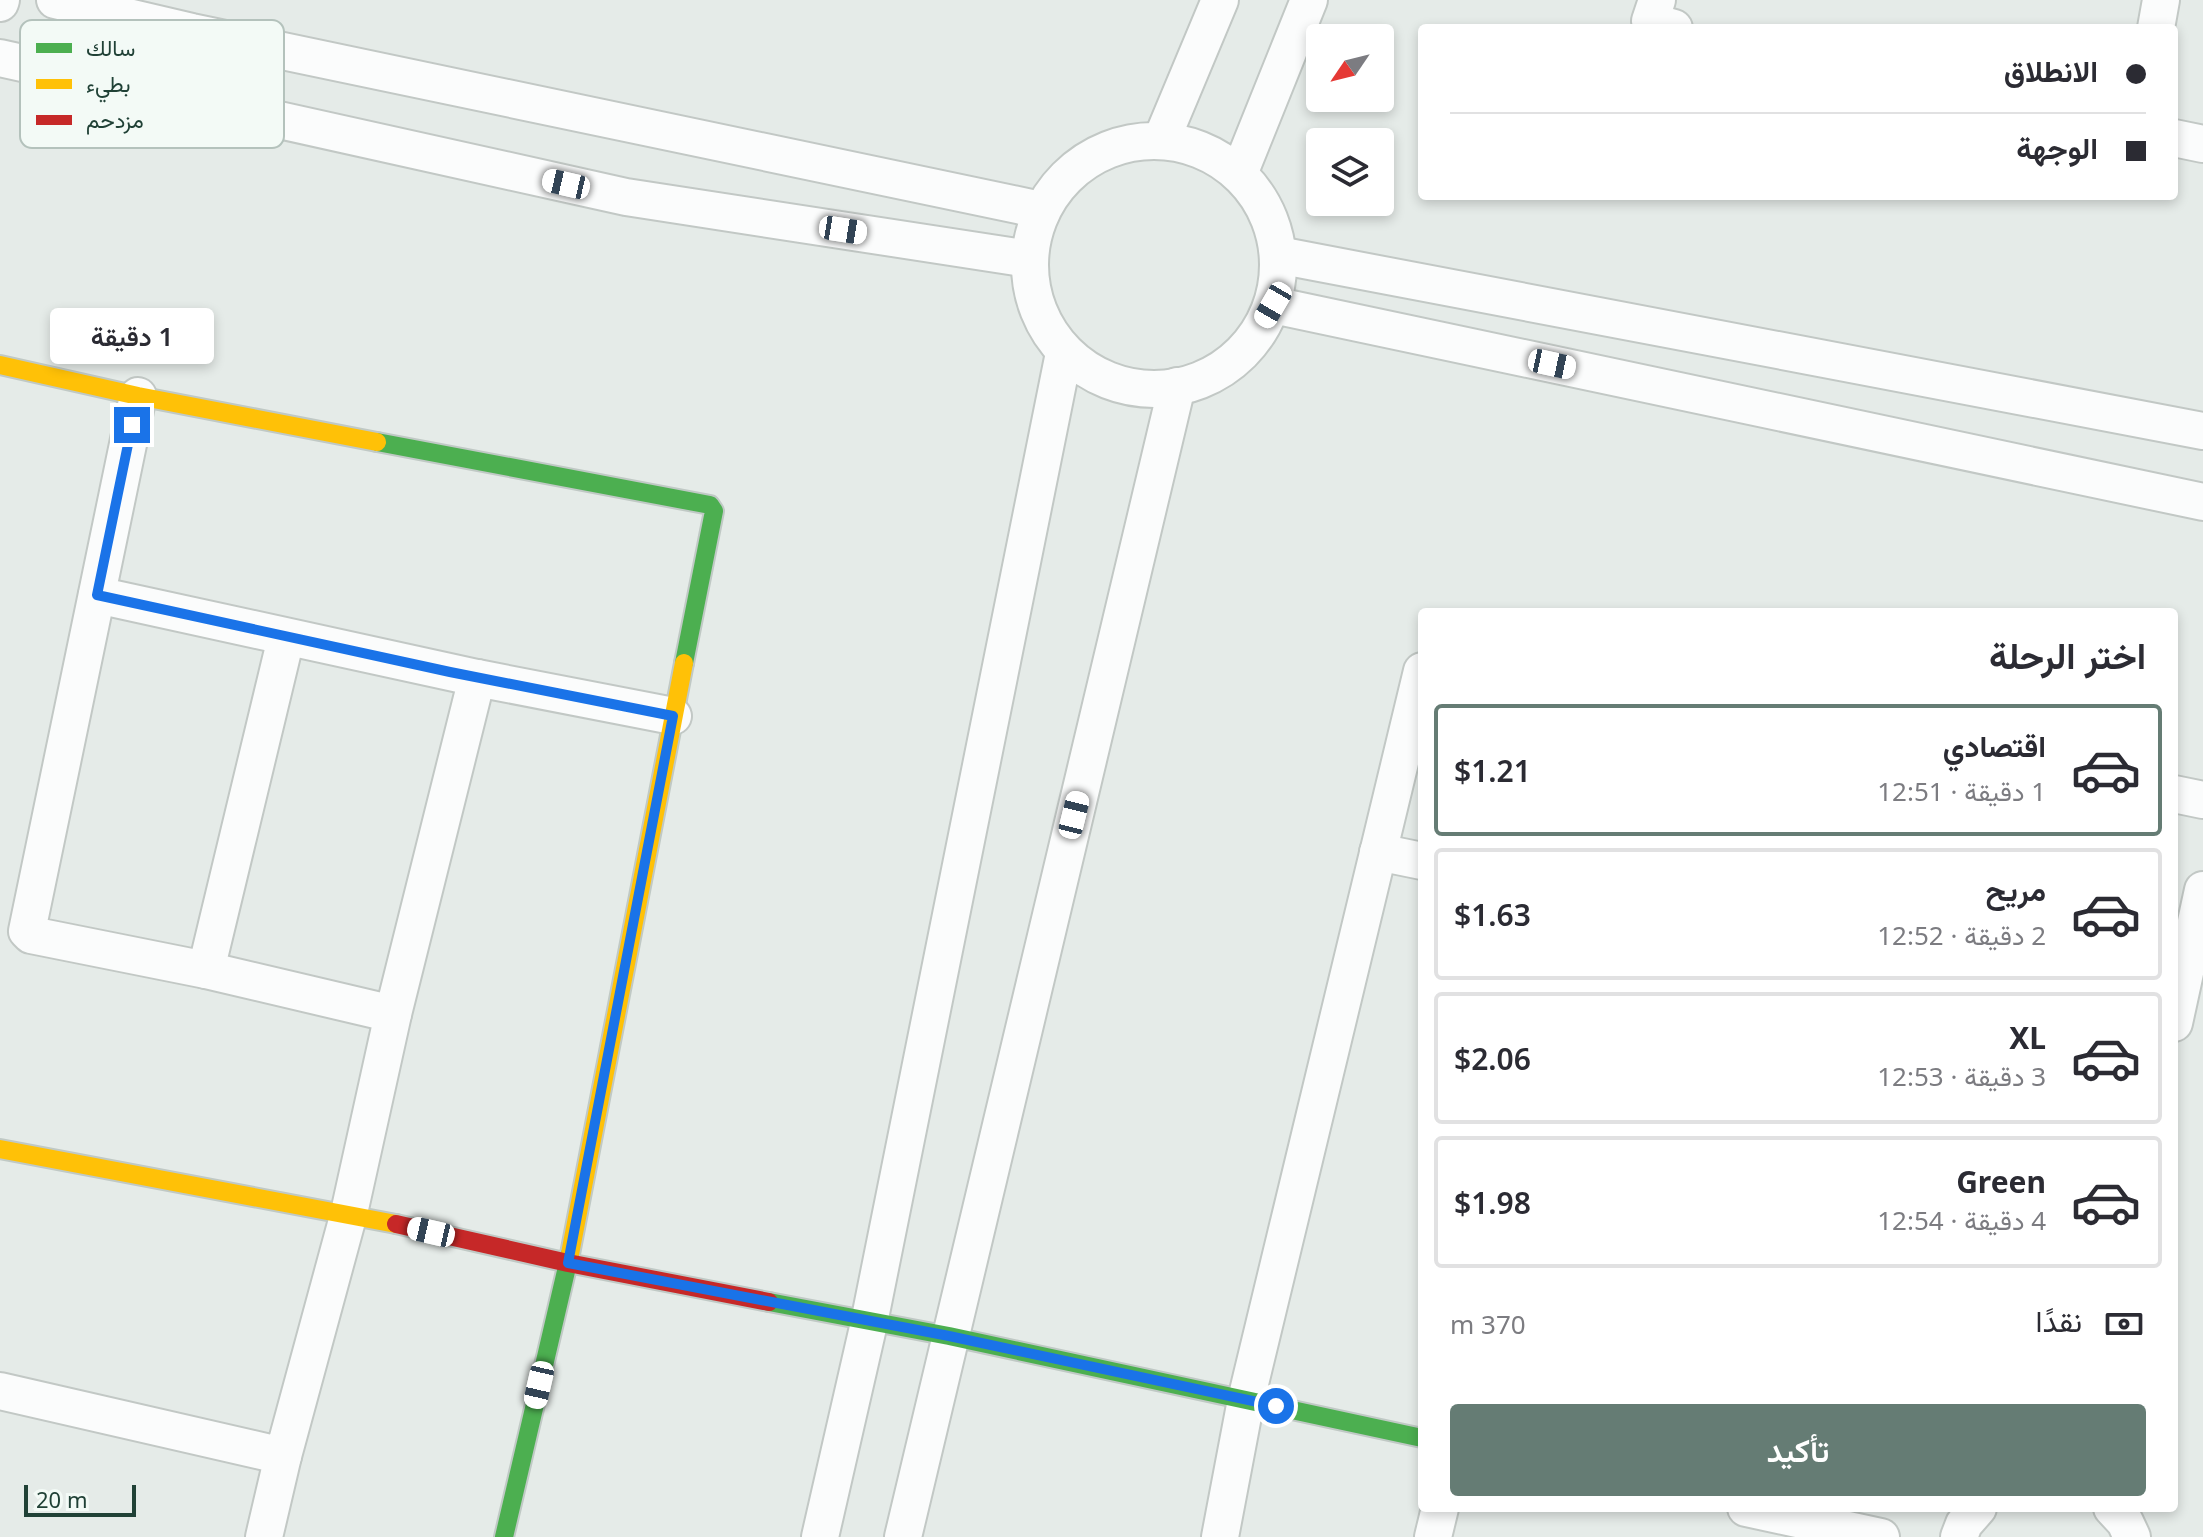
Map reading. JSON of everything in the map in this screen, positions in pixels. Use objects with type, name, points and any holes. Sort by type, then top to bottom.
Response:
[{"type":"street","points":[[55,0],[141,20]]},
{"type":"street","points":[[1161,141],[1220,0]]},
{"type":"street","points":[[1239,174],[1309,0]]},
{"type":"street","points":[[1657,0],[1650,21],[1660,24]]},
{"type":"street","points":[[2157,24],[2161,0]]},
{"type":"street","points":[[284,51],[1041,210]]},
{"type":"street","points":[[0,58],[20,62]]},
{"type":"street","points":[[284,121],[626,197],[1029,259]]},
{"type":"street","points":[[2178,139],[2203,144]]},
{"type":"street","points":[[1161,141],[1203,151],[1239,174],[1258,197],[1272,225],[1278,255],[1273,305],[1247,349],[1206,380],[1157,391],[1106,381],[1064,353],[1037,309],[1029,259],[1041,210],[1062,180],[1091,157],[1125,143],[1161,141]]},
{"type":"street","points":[[1278,255],[2203,431]]},
{"type":"street","points":[[1273,305],[2203,502]]},
{"type":"street","points":[[820,1537],[869,1323],[1064,353]]},
{"type":"street","points":[[0,365],[138,396],[710,505],[714,514],[568,1263],[504,1537]]},
{"type":"street","points":[[903,1537],[1177,386]]},
{"type":"street","points":[[138,396],[27,931],[31,935],[206,970],[393,1014]]},
{"type":"street","points":[[97,595],[286,638],[673,716]]},
{"type":"street","points":[[206,970],[286,638]]},
{"type":"street","points":[[264,1537],[349,1213],[393,1014],[477,678]]},
{"type":"street","points":[[1220,1537],[1246,1400],[1418,687]]},
{"type":"street","points":[[2178,795],[2203,800]]},
{"type":"street","points":[[1378,852],[1418,860]]},
{"type":"street","points":[[2178,1005],[2203,890]]},
{"type":"street","points":[[0,1149],[349,1213],[568,1263],[949,1336],[1418,1437]]},
{"type":"street","points":[[0,1391],[283,1456]]},
{"type":"street","points":[[1433,1537],[1439,1512]]},
{"type":"street","points":[[1765,1512],[1881,1537]]},
{"type":"street","points":[[1959,1537],[1964,1524],[1974,1512]]},
{"type":"street","points":[[2116,1512],[2132,1537]]},
{"type":"traffic: fast","points":[[377,442],[710,505],[714,511],[684,663]]},
{"type":"traffic: fast","points":[[504,1537],[570,1254]]},
{"type":"traffic: fast","points":[[769,1302],[949,1336],[1418,1437]]},
{"type":"traffic: slow","points":[[0,365],[138,396],[377,442]]},
{"type":"traffic: slow","points":[[570,1254],[684,663]]},
{"type":"traffic: slow","points":[[0,1149],[396,1224]]},
{"type":"traffic: jam","points":[[396,1224],[568,1263],[769,1302]]},
{"type":"route","points":[[132,425],[97,595],[286,638],[673,716],[568,1263],[949,1336],[1276,1406]]}]
